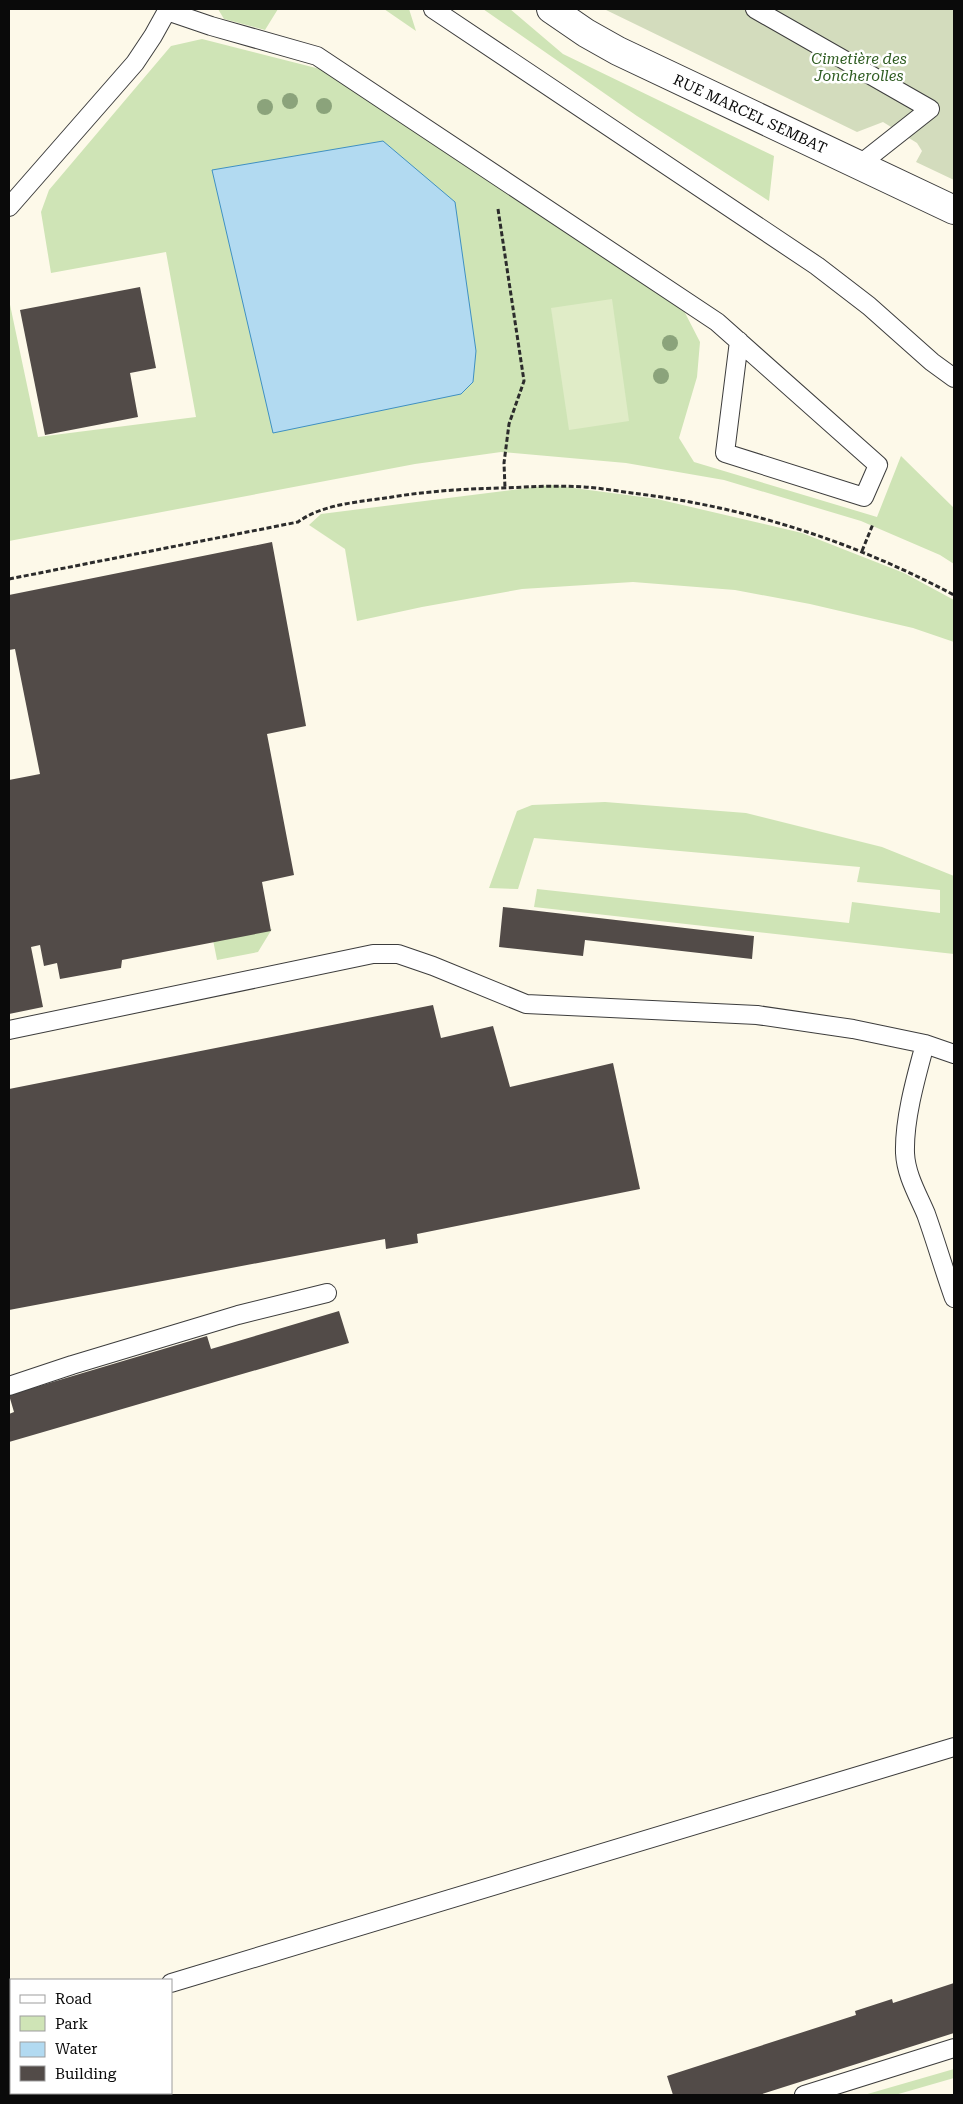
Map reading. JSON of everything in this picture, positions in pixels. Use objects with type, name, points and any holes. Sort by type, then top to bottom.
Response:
[{"type":"street","name":"RUE MARCEL SEMBAT","points":[[551,9],[586,33],[618,51],[954,210]]},
{"type":"lane","points":[[433,9],[818,266],[869,306],[932,362],[954,378]]},
{"type":"lane","points":[[755,9],[930,109],[859,165]]},
{"type":"lane","points":[[9,207],[134,62],[153,36],[168,10],[211,26],[317,56],[718,322],[878,465],[864,496],[725,453],[739,341]]},
{"type":"lane","points":[[9,1030],[373,954],[398,954],[433,966],[526,1004],[757,1015],[853,1029],[925,1044],[954,1054]]},
{"type":"lane","points":[[925,1044],[908,1121],[905,1153],[910,1176],[926,1214],[954,1298]]},
{"type":"lane","points":[[9,1386],[238,1315],[327,1293]]},
{"type":"lane","points":[[172,1983],[954,1747]]},
{"type":"lane","points":[[804,2095],[954,2048]]},
{"type":"path","points":[[492,172],[524,381],[509,424],[504,463],[505,488]]},
{"type":"path","points":[[9,579],[298,522],[309,514],[414,493],[505,488],[585,487],[654,496],[738,511],[778,522],[862,551],[954,595]]},
{"type":"green space","points":[[218,9],[278,9],[265,30],[224,19]]},
{"type":"green space","points":[[384,9],[409,9],[416,31]]},
{"type":"green space","points":[[483,9],[510,9],[563,54],[774,156],[769,201],[637,116]]},
{"type":"green space","name":"Cimetière des Joncherolles","points":[[604,9],[954,9],[954,180],[916,162],[922,151],[917,143],[883,122],[857,132]]},
{"type":"green space","points":[[202,39],[324,70],[681,305],[700,342],[697,377],[679,438],[694,462],[877,517],[901,456],[954,508],[954,564],[940,555],[861,521],[724,480],[626,463],[501,452],[415,464],[9,541],[9,300],[38,437],[196,417],[166,252],[51,273],[41,212],[49,190],[171,46]]},
{"type":"green space","points":[[612,299],[629,421],[569,430],[551,308]]},
{"type":"green space","points":[[551,485],[657,499],[802,533],[904,573],[954,600],[954,642],[913,628],[810,604],[735,590],[633,582],[522,589],[357,621],[345,549],[309,525],[321,514]]},
{"type":"green space","points":[[605,802],[746,813],[882,847],[954,876],[954,954],[534,907],[537,889],[849,923],[852,902],[940,913],[940,890],[857,882],[860,867],[534,838],[518,889],[489,888],[517,811],[532,805]]},
{"type":"green space","points":[[272,929],[258,952],[217,960],[213,940]]},
{"type":"green space","points":[[954,2069],[954,2078],[895,2095],[864,2095]]},
{"type":"water","points":[[383,141],[455,202],[476,351],[473,382],[461,394],[273,433],[212,170]]},
{"type":"building","points":[[140,287],[156,368],[130,373],[138,417],[45,435],[20,310]]},
{"type":"building","points":[[272,542],[306,726],[267,734],[294,875],[262,882],[271,931],[122,960],[121,968],[60,979],[57,963],[44,966],[40,945],[31,947],[43,1007],[9,1014],[9,780],[40,774],[15,649],[9,650],[9,595]]},
{"type":"building","points":[[503,907],[754,936],[752,959],[585,940],[583,956],[499,947]]},
{"type":"building","points":[[433,1005],[441,1038],[493,1026],[510,1087],[613,1063],[640,1189],[417,1234],[418,1243],[386,1249],[385,1239],[9,1310],[9,1089]]},
{"type":"building","points":[[339,1311],[349,1343],[9,1442],[9,1414],[14,1412],[9,1395],[207,1336],[211,1349]]},
{"type":"building","points":[[954,1983],[954,2033],[759,2095],[673,2095],[667,2076],[856,2015],[855,2011],[892,1999],[893,2003]]}]
